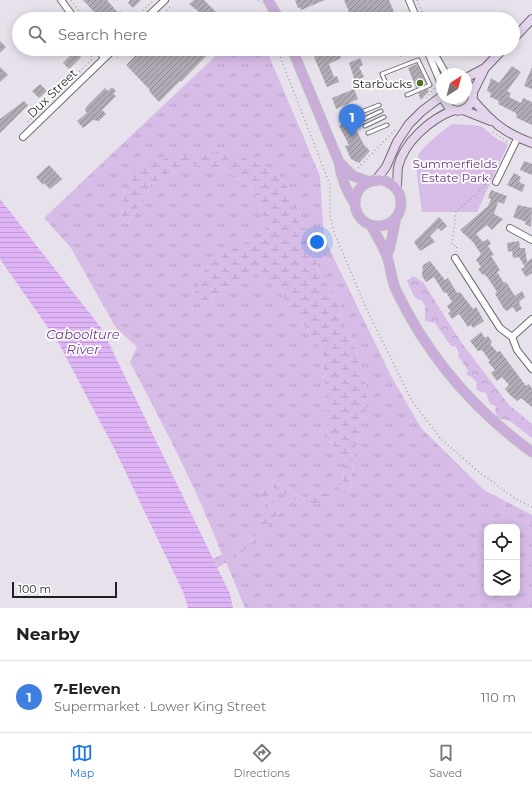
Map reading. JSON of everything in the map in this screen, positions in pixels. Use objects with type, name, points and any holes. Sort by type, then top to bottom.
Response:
[{"type":"main road","points":[[268,0],[275,12]]},
{"type":"main road","points":[[520,32],[529,22]]},
{"type":"main road","points":[[295,56],[340,162],[341,173],[356,204],[360,217],[371,225],[387,255],[389,270],[396,291],[438,361],[475,405],[532,452]]},
{"type":"main road","points":[[472,75],[485,68],[496,56]]},
{"type":"main road","points":[[396,189],[398,167],[405,151],[430,123],[470,106],[485,68]]},
{"type":"main road","points":[[473,96],[494,123]]},
{"type":"main road","points":[[356,204],[358,194],[386,167],[397,142],[409,124],[422,111],[436,102]]},
{"type":"main road","points":[[446,104],[447,106],[494,123],[518,137],[532,143]]},
{"type":"main road","points":[[340,162],[353,176],[372,181],[386,182],[396,189],[399,195],[401,207],[396,218],[387,255]]},
{"type":"main road","points":[[371,225],[384,225],[396,218]]},
{"type":"street","points":[[62,0],[71,12]]},
{"type":"street","points":[[152,12],[165,0]]},
{"type":"street","points":[[409,0],[414,12]]},
{"type":"street","points":[[429,56],[436,72]]},
{"type":"street","points":[[436,56],[443,68]]},
{"type":"street","name":"Dux Street","points":[[23,137],[104,58]]},
{"type":"street","points":[[496,182],[518,137]]},
{"type":"street","points":[[510,228],[532,240]]},
{"type":"street","points":[[455,258],[500,328],[512,337],[515,348],[532,370]]},
{"type":"street","points":[[512,337],[532,319]]},
{"type":"lane","points":[[529,22],[532,12]]},
{"type":"lane","points":[[385,81],[382,74],[418,60],[430,85],[406,95]]},
{"type":"lane","points":[[359,113],[379,105]]},
{"type":"lane","points":[[362,120],[382,111]]},
{"type":"lane","points":[[365,126],[384,117]]},
{"type":"lane","points":[[368,133],[387,124]]},
{"type":"path","points":[[71,0],[80,12]]},
{"type":"path","points":[[141,12],[154,0]]},
{"type":"path","points":[[417,0],[422,12]]},
{"type":"path","points":[[165,12],[171,6]]},
{"type":"path","points":[[28,122],[91,60],[91,56]]},
{"type":"path","points":[[280,56],[330,185],[330,215],[334,232],[366,308],[412,401],[441,439],[480,473],[516,499],[532,507]]},
{"type":"path","points":[[494,123],[493,131],[508,142]]},
{"type":"path","points":[[455,258],[457,246],[452,245],[454,214],[460,206],[478,193],[493,174]]},
{"type":"green space","points":[[216,56],[269,56],[320,176],[324,238],[391,376],[421,428],[484,490],[532,515],[532,608],[245,608],[226,562],[258,542],[269,522],[275,518],[279,510],[268,494],[272,487],[303,504],[350,489],[355,446],[364,426],[367,391],[352,336],[340,328],[341,302],[321,278],[311,244],[293,195],[276,171],[183,155],[125,189],[121,216],[127,224],[133,217],[151,184],[187,165],[224,168],[255,191],[268,238],[246,242],[201,306],[220,291],[254,272],[275,285],[323,352],[328,441],[345,457],[343,484],[324,493],[303,498],[270,479],[260,496],[272,510],[270,516],[262,520],[255,538],[222,555],[191,481],[130,362],[137,347],[116,328],[71,248],[44,218]]},
{"type":"green space","name":"Summerfields Estate Park","points":[[452,124],[481,126],[497,139],[508,144],[477,212],[422,212],[417,175],[418,156],[428,143]]},
{"type":"green space","points":[[227,151],[276,171],[293,195],[311,244],[321,278],[341,302],[340,328],[352,336],[367,391],[364,426],[355,446],[350,489],[322,504],[303,504],[272,487],[268,494],[279,510],[275,518],[269,522],[258,542],[217,568],[213,559],[255,538],[262,520],[270,516],[272,510],[260,496],[270,479],[303,498],[324,493],[343,484],[345,457],[328,441],[323,352],[275,285],[254,272],[220,291],[201,306],[193,298],[209,261],[246,242],[268,238],[255,191],[224,168],[187,165],[151,184],[133,217],[127,224],[121,216],[125,189],[143,163],[183,155]]},
{"type":"green space","points":[[413,276],[423,282],[461,342],[509,405],[532,424],[532,438],[510,421],[498,418],[495,411],[496,406],[490,404],[486,393],[476,389],[477,383],[473,378],[466,374],[468,370],[458,356],[459,354],[456,347],[451,346],[435,323],[425,321],[425,306],[422,301],[415,298],[407,281]]},
{"type":"water","name":"Caboolture River","points":[[0,199],[102,329],[230,594],[233,608],[188,608],[184,594],[115,450],[58,342],[0,259]]},
{"type":"building","points":[[83,0],[107,0],[117,12],[94,12]]},
{"type":"building","points":[[130,0],[141,0],[133,8],[128,3]]},
{"type":"building","points":[[194,0],[204,0],[216,12],[199,12],[189,4]]},
{"type":"building","points":[[295,0],[325,0],[301,10],[300,7],[298,8]]},
{"type":"building","points":[[344,0],[389,0],[394,12],[349,12]]},
{"type":"building","points":[[0,41],[6,47],[0,53]]},
{"type":"building","points":[[70,56],[81,57],[69,69],[63,63]]},
{"type":"building","points":[[135,56],[206,56],[159,102],[149,91],[150,90],[127,66],[127,64]]},
{"type":"building","points":[[340,56],[341,58],[329,64],[334,77],[337,76],[339,82],[327,87],[314,57]]},
{"type":"building","points":[[360,58],[363,65],[359,67],[364,77],[355,81],[349,63]]},
{"type":"building","points":[[417,64],[426,83],[416,88],[408,68]]},
{"type":"building","points":[[512,66],[521,72],[507,91],[511,93],[509,97],[521,103],[523,98],[532,102],[532,125],[517,118],[516,113],[498,104],[499,101],[490,97],[491,93],[487,91],[491,78],[499,83]]},
{"type":"building","points":[[0,67],[8,75],[0,82]]},
{"type":"building","points":[[532,67],[532,89],[524,86]]},
{"type":"building","points":[[40,84],[47,91],[39,98],[32,91]]},
{"type":"building","points":[[112,87],[116,91],[113,94],[116,96],[102,110],[106,114],[99,121],[93,120],[83,128],[77,121],[87,113],[85,110],[86,107],[105,88],[108,91]]},
{"type":"building","points":[[354,89],[358,99],[336,109],[332,98]]},
{"type":"building","points":[[428,89],[429,91],[421,100],[418,93]]},
{"type":"building","points":[[24,101],[28,105],[0,133],[0,119]]},
{"type":"building","points":[[347,122],[349,125],[353,123],[364,145],[370,151],[359,163],[351,159],[345,146],[349,145],[339,126]]},
{"type":"building","points":[[524,161],[532,164],[532,175],[520,170]]},
{"type":"building","points":[[49,165],[62,179],[50,189],[44,183],[43,185],[36,177]]},
{"type":"building","points":[[514,173],[521,177],[519,182],[525,185],[522,192],[507,185]]},
{"type":"building","points":[[491,190],[507,196],[504,204],[498,202],[494,214],[503,219],[492,230],[487,225],[476,234],[483,242],[488,239],[491,244],[488,246],[494,255],[491,256],[500,270],[497,272],[504,283],[506,282],[515,296],[522,291],[525,297],[519,303],[522,309],[516,312],[513,307],[507,311],[504,309],[495,294],[497,292],[488,278],[478,269],[481,267],[476,260],[481,254],[473,242],[460,230],[488,206],[491,199],[488,198]]},
{"type":"building","points":[[518,205],[532,208],[531,227],[525,224],[526,222],[513,217]]},
{"type":"building","points":[[439,217],[447,226],[441,231],[438,228],[430,236],[435,242],[420,251],[414,242]]},
{"type":"building","points":[[519,241],[520,248],[525,248],[527,262],[532,258],[532,273],[526,277],[521,269],[525,267],[519,257],[513,258],[512,251],[508,252],[507,243]]},
{"type":"building","points":[[430,261],[445,280],[448,278],[457,293],[460,292],[473,309],[476,307],[484,321],[473,328],[471,325],[468,327],[459,314],[452,319],[448,313],[451,312],[447,306],[452,302],[446,292],[444,293],[434,277],[426,282],[422,276],[423,265]]},
{"type":"building","points":[[481,332],[485,338],[488,336],[492,342],[490,344],[497,352],[500,351],[526,386],[529,384],[532,389],[532,407],[521,398],[517,401],[505,389],[509,385],[502,377],[497,381],[491,373],[495,370],[488,362],[490,361],[482,350],[478,351],[470,341]]},
{"type":"place","name":"Starbucks","points":[[420,83]]},
{"type":"place","name":"7-Eleven","points":[[352,137]]}]
